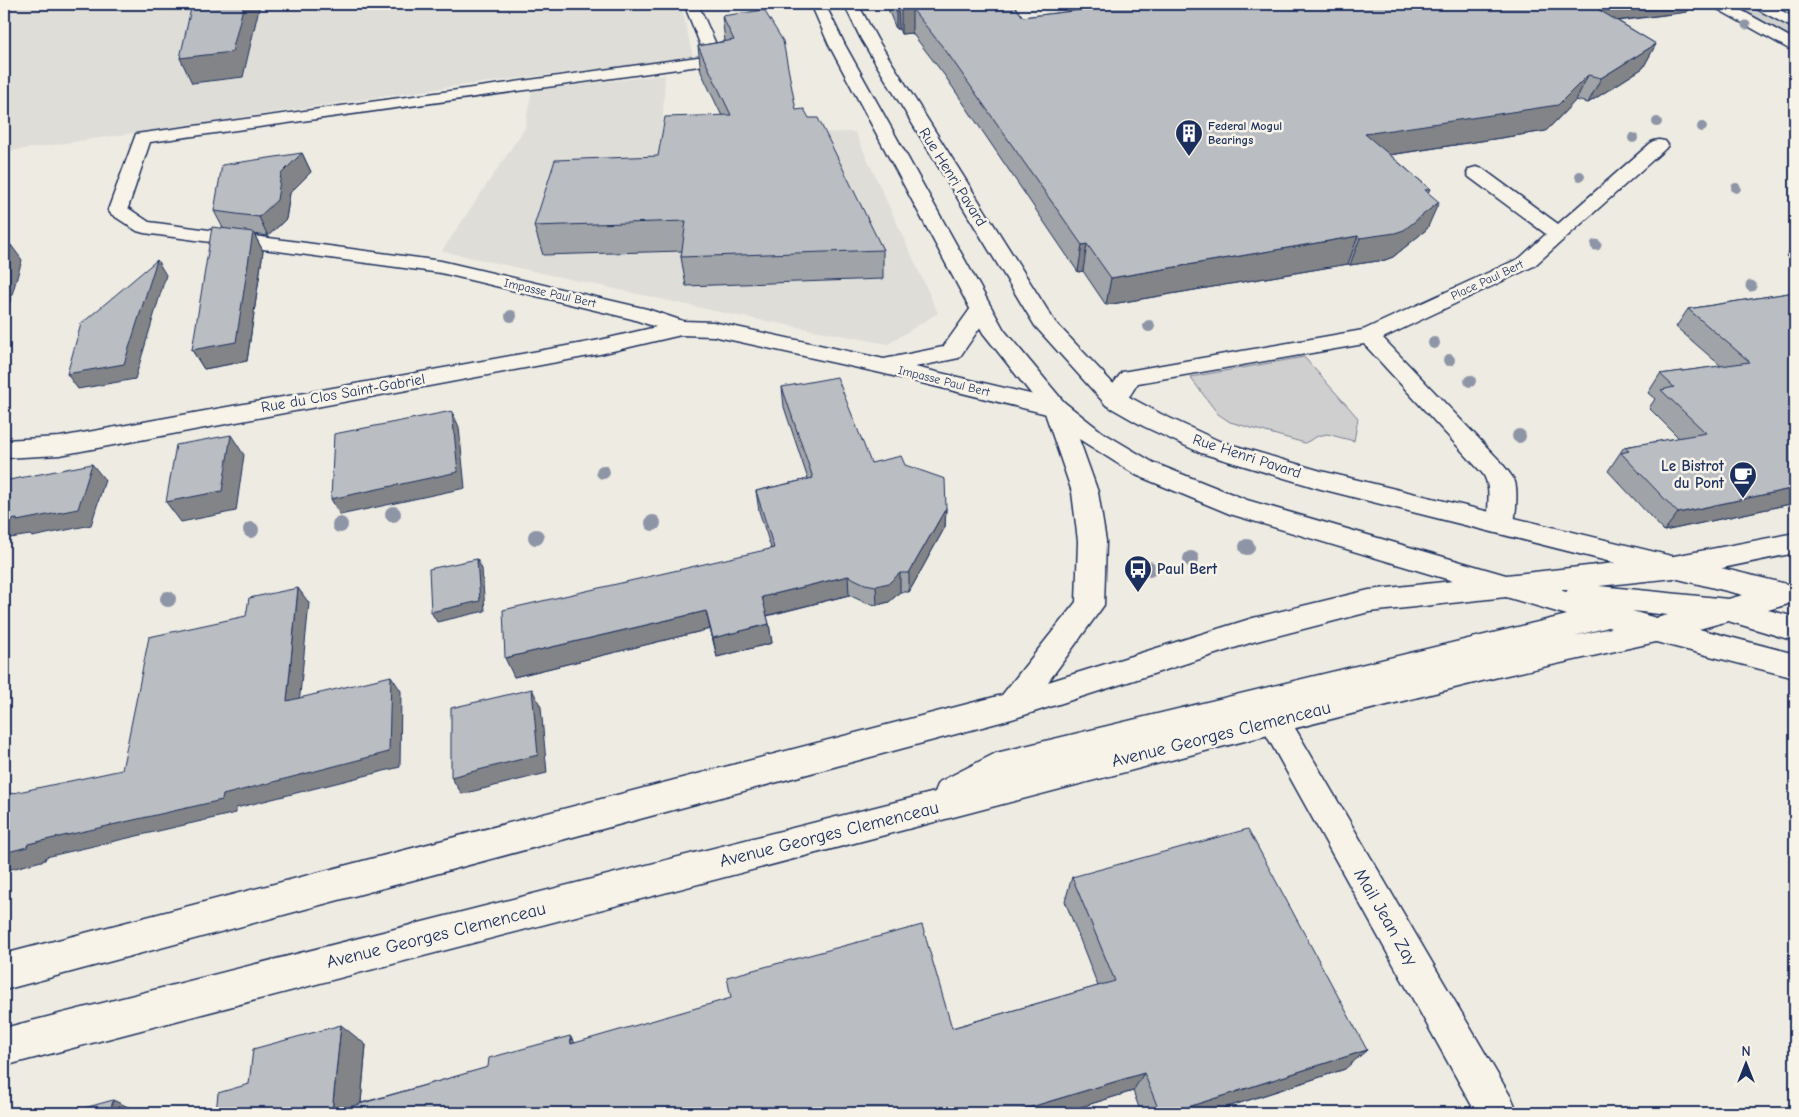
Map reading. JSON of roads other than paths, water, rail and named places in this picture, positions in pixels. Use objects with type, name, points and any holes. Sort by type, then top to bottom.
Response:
[{"type":"main road","name":"Impasse Paul Bert","points":[[691,4],[715,60],[142,138],[118,210],[144,227],[441,267],[639,314],[681,328],[713,329],[881,366],[1055,408]]},
{"type":"main road","points":[[818,4],[837,45],[994,334],[1055,408],[1093,438],[1146,469],[1239,507],[1656,630]]},
{"type":"main road","name":"Rue Henri Pavard","points":[[851,4],[869,39],[1046,326],[1114,399],[1152,420],[1210,447],[1321,480],[1674,567]]},
{"type":"main road","points":[[1718,4],[1795,46]]},
{"type":"main road","points":[[1758,4],[1795,24]]},
{"type":"main road","name":"Place Paul Bert","points":[[1114,399],[1130,377],[1369,336],[1527,262],[1659,145]]},
{"type":"main road","points":[[1476,173],[1559,234]]},
{"type":"main road","points":[[881,366],[951,353],[981,310]]},
{"type":"main road","name":"Rue du Clos Saint-Gabriel","points":[[4,449],[60,446],[600,347],[681,328]]},
{"type":"main road","points":[[1369,336],[1492,468],[1502,483],[1502,524],[1591,563],[1608,616]]},
{"type":"main road","points":[[1012,706],[1090,605],[1092,541],[1085,492],[1055,408]]},
{"type":"main road","points":[[4,972],[1012,706],[1253,630],[1369,601],[1674,567],[1795,543]]},
{"type":"main road","name":"Avenue Georges Clemenceau","points":[[1674,567],[1792,594]]},
{"type":"main road","points":[[1505,587],[1728,610],[1795,629]]},
{"type":"main road","name":"Avenue Georges Clemenceau","points":[[4,1047],[1213,735],[1498,664],[1656,630],[1792,594]]},
{"type":"main road","points":[[919,810],[996,766],[1608,616]]},
{"type":"main road","name":"Avenue Georges Clemenceau","points":[[1656,630],[1795,666]]},
{"type":"main road","name":"Mail Jean Zay","points":[[1274,720],[1498,1113]]},
{"type":"tram line","points":[[1732,4],[1795,39]]},
{"type":"place","name":"Federal Mogul Bearings","points":[[1189,157]]},
{"type":"place","name":"Le Bistrot du Pont","points":[[1743,499]]},
{"type":"place","name":"Paul Bert","points":[[1138,593]]}]
